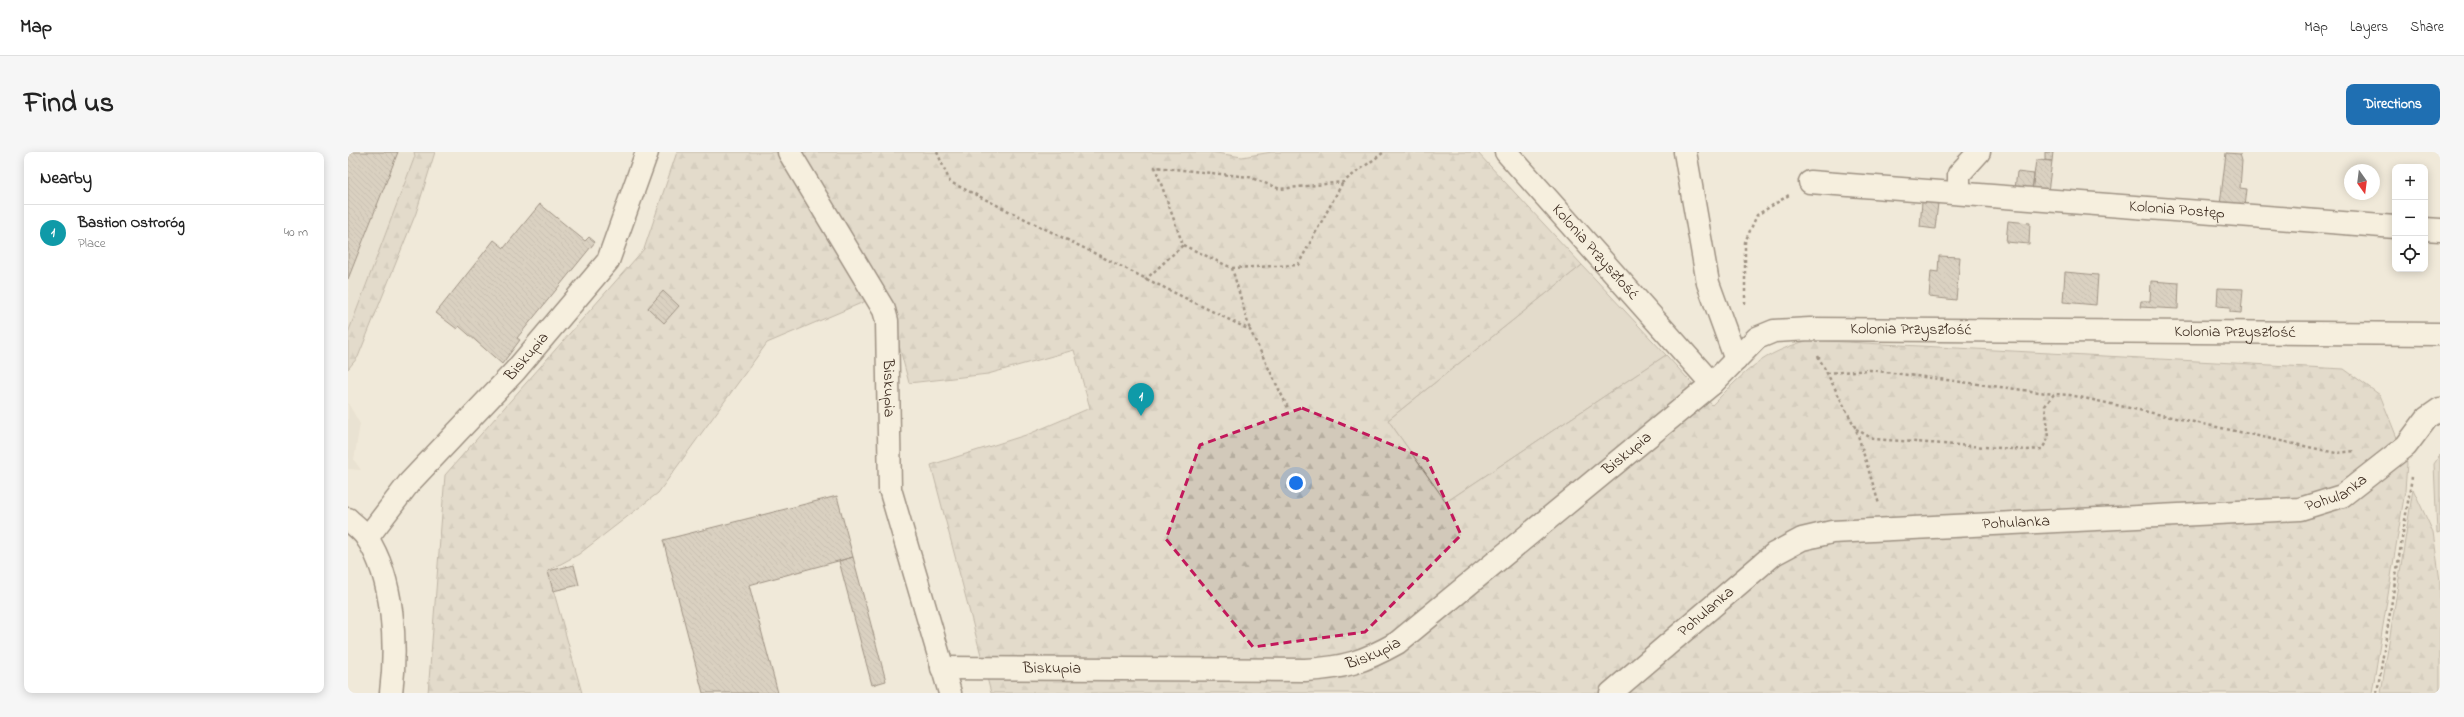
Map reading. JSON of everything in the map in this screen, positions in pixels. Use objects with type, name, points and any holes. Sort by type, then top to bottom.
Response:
[{"type":"street","name":"Biskupia","points":[[367,538],[409,483],[515,371],[608,261],[647,152]]},
{"type":"street","name":"Biskupia","points":[[789,152],[884,310],[887,321],[890,489],[950,693]]},
{"type":"street","name":"Kolonia Przyszłość","points":[[1506,152],[1712,384],[1757,338],[1774,331],[1810,329],[2440,334]]},
{"type":"street","points":[[1685,152],[1708,283],[1736,360]]},
{"type":"street","points":[[1959,193],[1959,174],[1979,152]]},
{"type":"street","name":"Kolonia Postęp","points":[[1810,182],[2392,226]]},
{"type":"street","points":[[2428,229],[2440,230]]},
{"type":"street","name":"Biskupia","points":[[942,668],[1305,670],[1336,668],[1367,659],[1397,643],[1712,384]]},
{"type":"street","name":"Pohulanka","points":[[1611,693],[1774,554],[1802,539],[1832,532],[2300,509],[2342,496],[2406,446],[2427,418],[2440,409]]},
{"type":"street","points":[[348,519],[367,538],[386,580],[393,617],[392,693]]},
{"type":"path","points":[[937,152],[950,182],[1145,280],[1250,330]]},
{"type":"path","points":[[1343,182],[1280,189],[1248,177],[1155,167],[1183,245],[1232,268],[1298,265],[1343,182],[1384,152]]},
{"type":"path","points":[[1757,338],[1745,305],[1745,242],[1757,215],[1810,182]]},
{"type":"path","points":[[1145,280],[1183,245]]},
{"type":"path","points":[[1232,268],[1250,330],[1288,408]]},
{"type":"path","points":[[1810,329],[1816,352],[1856,429],[1887,530]]},
{"type":"path","points":[[1827,373],[1870,370],[2070,395],[2336,453],[2363,450]]},
{"type":"path","points":[[1856,429],[1873,438],[2027,450],[2042,449],[2048,437],[2045,406],[2054,394]]},
{"type":"path","points":[[2377,693],[2412,477]]},
{"type":"highlighted area","points":[[1302,408],[1427,459],[1461,535],[1365,632],[1253,647],[1166,539],[1200,445]]},
{"type":"shaded area","points":[[348,152],[414,152],[415,155],[348,333]]},
{"type":"shaded area","points":[[348,403],[360,424],[354,460],[361,470],[348,469]]},
{"type":"green space","points":[[414,152],[435,152],[416,213],[358,357],[348,369],[348,333],[415,156]]},
{"type":"green space","points":[[677,152],[1210,152],[1242,157],[1272,152],[1477,152],[1582,265],[1388,420],[1446,502],[1666,355],[1712,405],[1745,373],[1766,357],[1792,345],[1809,340],[2344,369],[2380,395],[2407,463],[2405,491],[2372,693],[991,693],[931,465],[1029,434],[1090,408],[1074,350],[988,374],[909,383],[885,293],[767,343],[658,493],[579,554],[548,571],[582,693],[428,693],[445,475],[644,249]]},
{"type":"green space","points":[[1582,265],[1666,355],[1446,502],[1388,420]]},
{"type":"green space","points":[[2440,455],[2440,532],[2437,533],[2434,464]]},
{"type":"green space","points":[[2413,489],[2433,532],[2440,581],[2440,693],[2381,693]]},
{"type":"building","points":[[348,152],[398,152],[348,279]]},
{"type":"building","points":[[2045,152],[2053,152],[2052,161],[2045,160]]},
{"type":"building","points":[[2226,153],[2240,154],[2242,161],[2240,188],[2247,189],[2245,207],[2220,205]]},
{"type":"building","points":[[2036,160],[2052,161],[2048,192],[2032,191]]},
{"type":"building","points":[[2017,172],[2034,174],[2032,191],[2015,189]]},
{"type":"building","points":[[1922,202],[1938,203],[1935,229],[1920,227]]},
{"type":"building","points":[[540,204],[585,241],[589,237],[595,242],[517,338],[520,340],[502,364],[459,326],[457,329],[436,313],[494,240],[504,248]]},
{"type":"building","points":[[2008,221],[2030,223],[2029,244],[2006,242]]},
{"type":"building","points":[[1939,256],[1960,257],[1956,300],[1929,297],[1931,271],[1938,272]]},
{"type":"building","points":[[2065,272],[2098,275],[2096,305],[2063,302]]},
{"type":"building","points":[[2151,281],[2179,283],[2178,309],[2140,307],[2141,301],[2150,301]]},
{"type":"building","points":[[2218,288],[2243,289],[2241,313],[2230,312],[2230,307],[2217,306]]},
{"type":"building","points":[[663,291],[679,306],[664,323],[648,308]]},
{"type":"building","points":[[837,496],[853,557],[749,585],[778,693],[703,693],[663,540]]},
{"type":"building","points":[[853,557],[886,681],[872,685],[839,561]]},
{"type":"building","points":[[574,565],[579,585],[553,591],[548,571]]},
{"type":"place","name":"Bastion Ostroróg","points":[[1141,416]]}]
